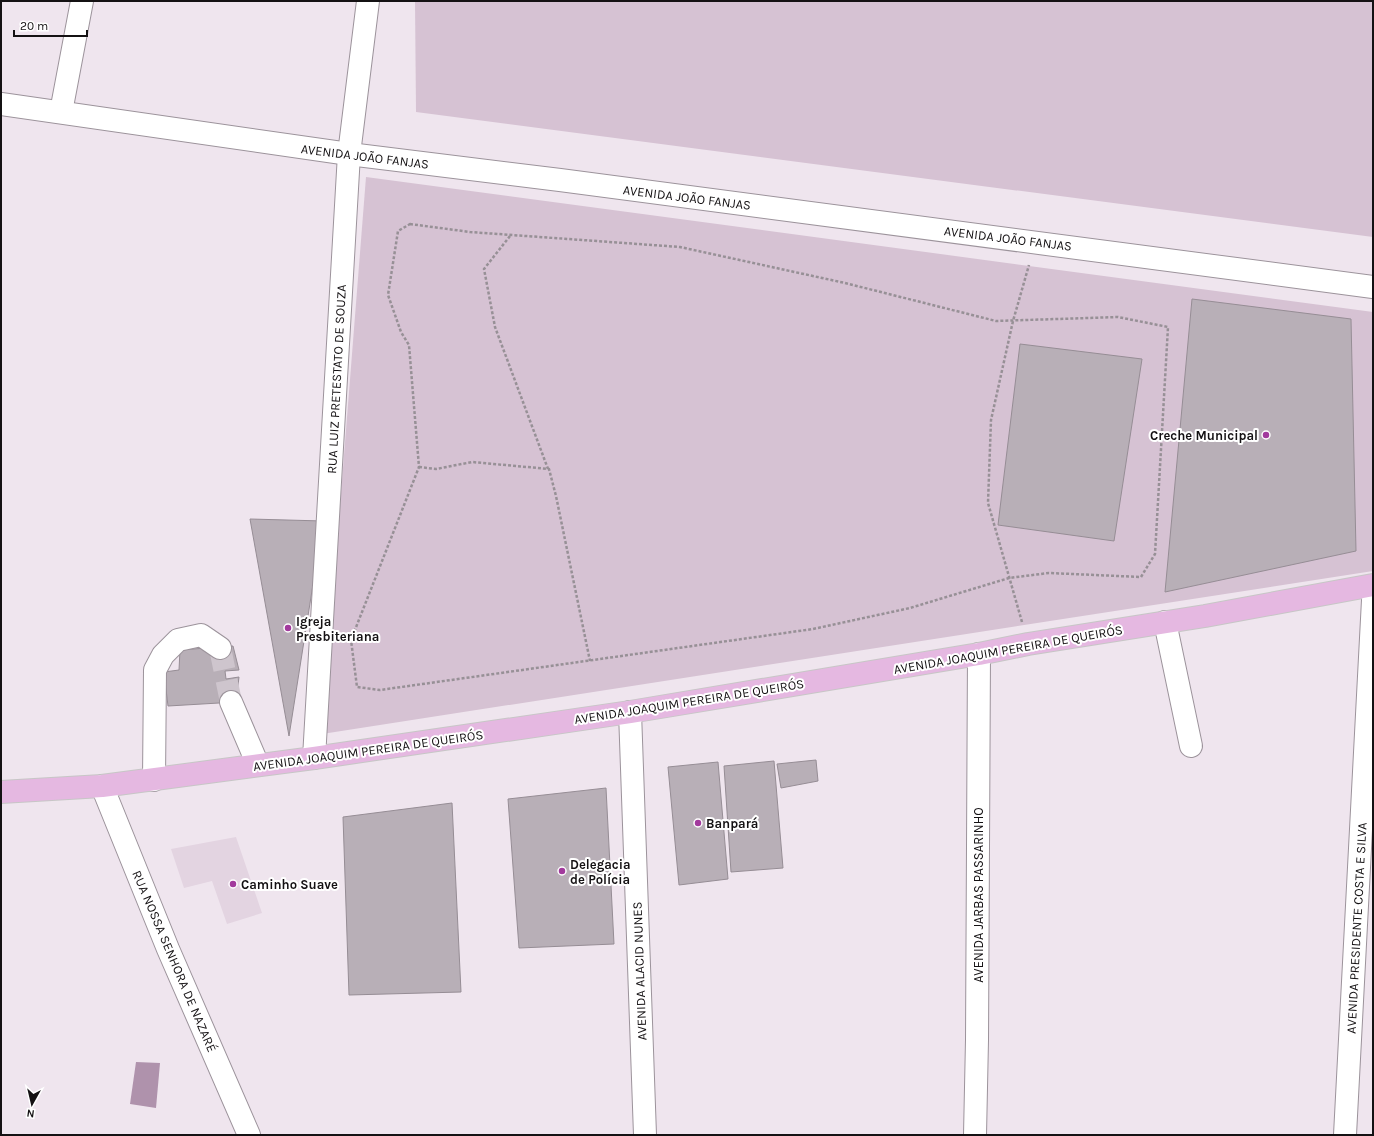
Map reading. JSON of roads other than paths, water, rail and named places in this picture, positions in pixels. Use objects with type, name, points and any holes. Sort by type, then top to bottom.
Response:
[{"type":"main road","name":"AVENIDA JOAQUIM PEREIRA DE QUEIRÓS","points":[[1,792],[102,786],[154,780],[630,712],[979,654],[1028,644],[1165,622],[1373,585]]},
{"type":"street","points":[[61,112],[82,1]]},
{"type":"street","name":"RUA LUIZ PRETESTATO DE SOUZA","points":[[314,758],[349,154],[368,1]]},
{"type":"street","name":"AVENIDA JOÃO FANJAS","points":[[1,104],[349,154],[1036,242],[1373,287]]},
{"type":"street","name":"AVENIDA PRESIDENTE COSTA E SILVA","points":[[1345,1135],[1373,600]]},
{"type":"street","points":[[1165,622],[1191,746]]},
{"type":"street","points":[[154,780],[155,670],[163,655],[178,640],[201,636],[220,648]]},
{"type":"street","name":"AVENIDA JARBAS PASSARINHO","points":[[975,1135],[977,1040],[979,654]]},
{"type":"street","points":[[231,702],[258,765]]},
{"type":"street","name":"AVENIDA ALACID NUNES","points":[[630,712],[645,1135]]},
{"type":"street","name":"RUA NOSSA SENHORA DE NAZARÉ","points":[[102,786],[168,949],[249,1135]]},
{"type":"tunnel","points":[[220,648],[231,702]]},
{"type":"place","name":"Creche Municipal","points":[[1266,435]]},
{"type":"place","name":"Igreja Presbiteriana","points":[[288,628]]},
{"type":"place","name":"Banpará","points":[[698,823]]},
{"type":"place","name":"Delegacia de Polícia","points":[[562,871]]},
{"type":"place","name":"Caminho Suave","points":[[233,884]]}]
